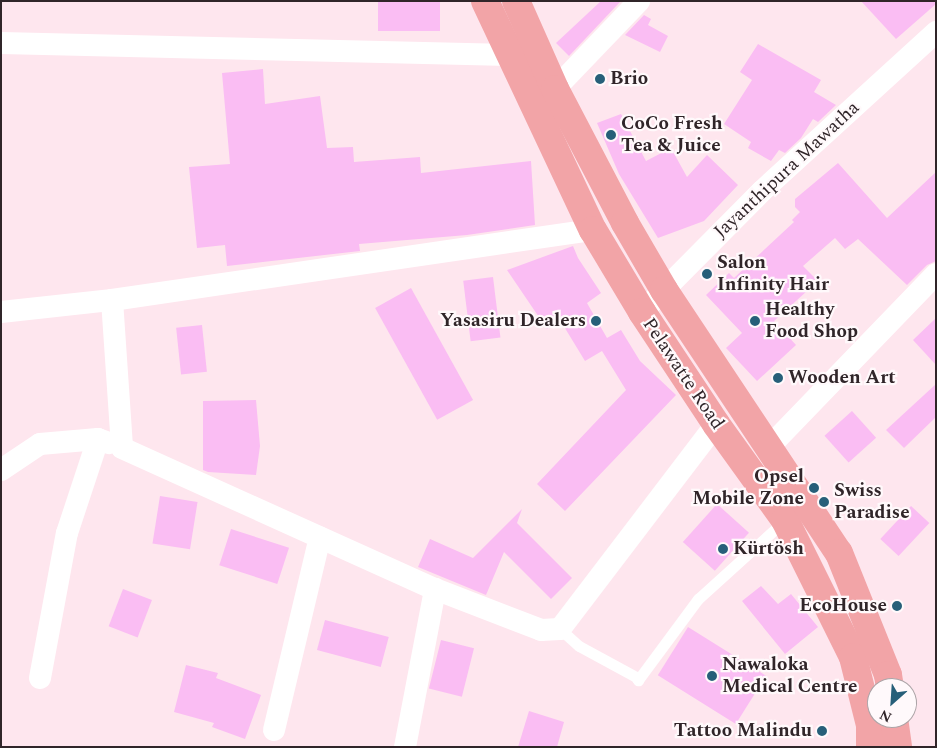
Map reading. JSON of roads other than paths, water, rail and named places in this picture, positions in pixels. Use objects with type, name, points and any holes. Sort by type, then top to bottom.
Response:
[{"type":"main road","name":"Pelawatte Road","points":[[484,1],[593,230],[642,312],[716,424],[785,520],[853,657],[870,725],[870,747]]},
{"type":"main road","name":"Pelawatte Road","points":[[516,1],[555,89],[624,223],[664,290],[839,554],[888,678]]},
{"type":"main road","points":[[895,728],[898,747]]},
{"type":"street","points":[[555,89],[639,1]]},
{"type":"street","name":"Jayanthipura Mawatha","points":[[642,312],[762,191],[936,32]]},
{"type":"street","points":[[1,43],[509,55]]},
{"type":"street","points":[[1,312],[112,300],[593,230]]},
{"type":"street","points":[[769,447],[936,274]]},
{"type":"street","points":[[112,300],[122,448]]},
{"type":"street","points":[[1,470],[40,444],[98,439],[122,448],[435,589],[541,630],[560,629],[716,424]]},
{"type":"street","points":[[40,678],[67,533],[98,439]]},
{"type":"street","points":[[274,730],[320,537]]},
{"type":"street","points":[[405,747],[435,589]]},
{"type":"lane","points":[[560,629],[579,646],[636,677],[638,680],[698,599],[785,520]]},
{"type":"place","name":"Brio","points":[[600,79]]},
{"type":"place","name":"CoCo Fresh Tea & Juice","points":[[611,135]]},
{"type":"place","name":"Salon Infinity Hair","points":[[707,274]]},
{"type":"place","name":"Yasasiru Dealers","points":[[596,321]]},
{"type":"place","name":"Healthy Food Shop","points":[[755,321]]},
{"type":"place","name":"Wooden Art","points":[[778,378]]},
{"type":"place","name":"Opsel Mobile Zone","points":[[814,488]]},
{"type":"place","name":"Swiss Paradise","points":[[824,502]]},
{"type":"place","name":"Kürtösh","points":[[723,549]]},
{"type":"place","name":"EcoHouse","points":[[897,606]]},
{"type":"place","name":"Nawaloka Medical Centre","points":[[712,676]]},
{"type":"place","name":"Tattoo Malindu","points":[[822,731]]}]
